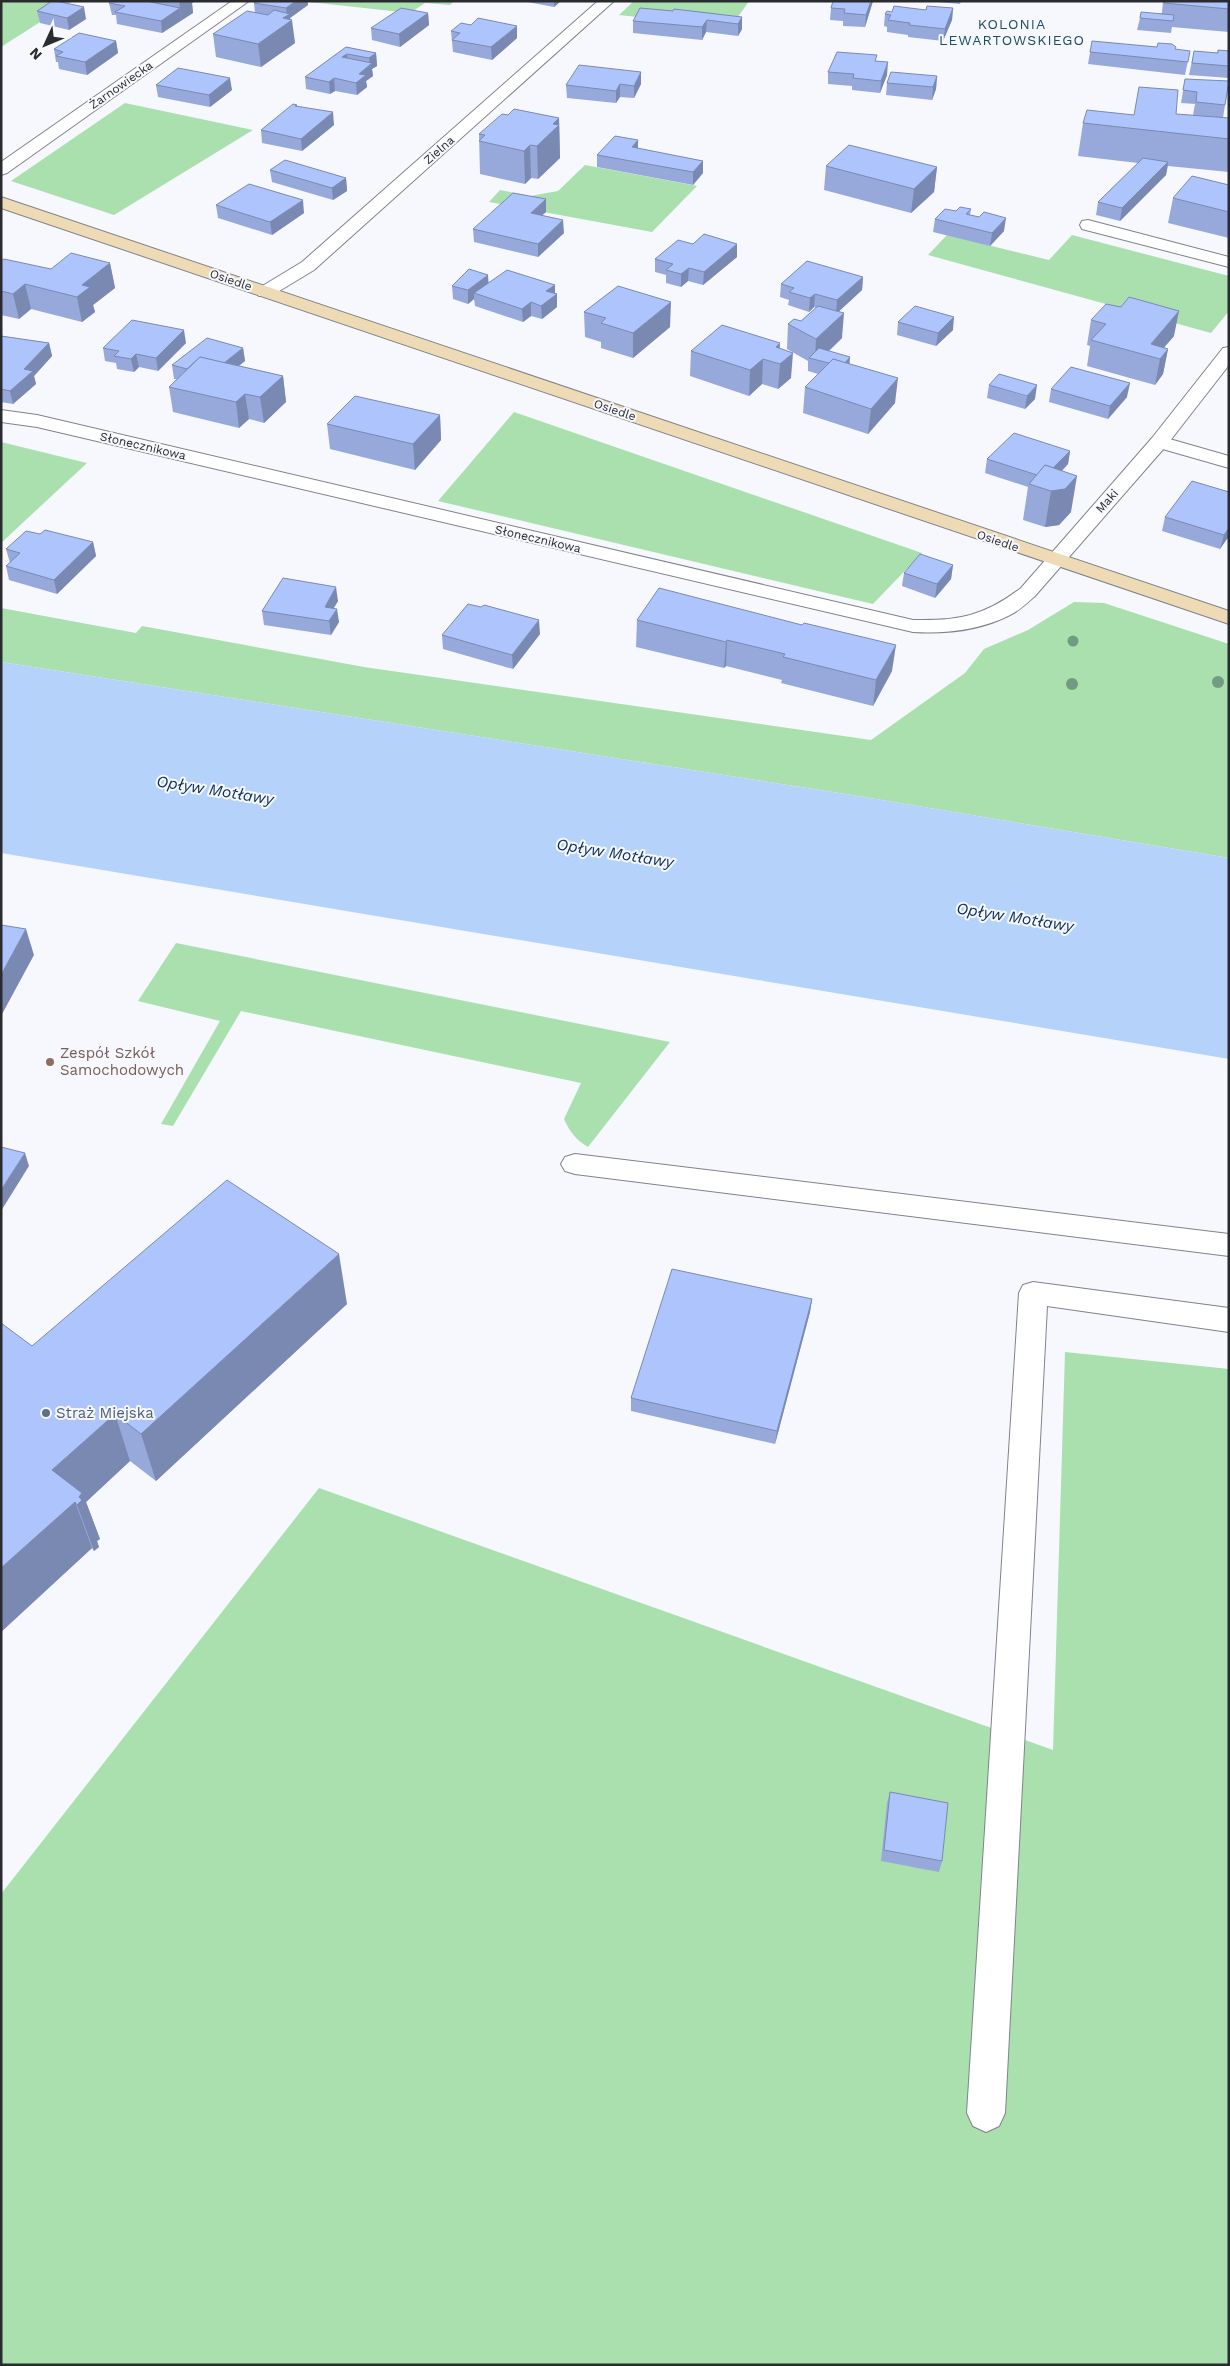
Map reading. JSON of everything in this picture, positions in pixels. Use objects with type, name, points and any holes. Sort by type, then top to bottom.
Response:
[{"type":"street","name":"Żarnowiecka","points":[[1,170],[242,1]]},
{"type":"street","name":"Zielna","points":[[265,292],[308,266],[607,1]]},
{"type":"street","name":"Osiedle","points":[[1,202],[1229,618]]},
{"type":"street","points":[[1088,225],[1229,262]]},
{"type":"street","name":"Maki","points":[[1054,560],[1159,442],[1229,352]]},
{"type":"street","name":"Słonecznikowa","points":[[1,416],[47,424],[913,626],[936,628],[975,620],[1003,610],[1028,592],[1054,560]]},
{"type":"street","points":[[1159,442],[1229,462]]},
{"type":"street","points":[[575,1164],[1229,1245]]},
{"type":"street","points":[[986,2113],[1033,1293],[1229,1320]]},
{"type":"green space","points":[[1,1],[73,1],[1,47]]},
{"type":"green space","points":[[300,1],[454,1],[450,5],[425,3],[410,13]]},
{"type":"green space","points":[[634,1],[749,1],[731,27],[619,15]]},
{"type":"green space","points":[[125,103],[253,130],[114,215],[11,181]]},
{"type":"green space","points":[[585,165],[697,186],[652,232],[489,202],[500,190],[530,196],[558,191]]},
{"type":"green space","points":[[947,235],[1049,260],[1072,235],[1229,276],[1229,311],[1211,333],[928,255]]},
{"type":"green space","points":[[514,412],[922,553],[873,604],[438,501]]},
{"type":"green space","points":[[1,442],[87,463],[1,543]]},
{"type":"green space","points":[[1074,602],[1104,603],[1229,644],[1229,858],[858,796],[1,662],[1,608],[136,633],[142,626],[364,667],[871,740],[965,673],[984,649],[1028,630]]},
{"type":"green space","points":[[176,943],[670,1042],[588,1147],[574,1135],[564,1119],[581,1083],[241,1011],[173,1126],[161,1124],[220,1021],[138,1001]]},
{"type":"green space","points":[[1065,1352],[1229,1369],[1229,2365],[1,2365],[1,1894],[319,1488],[1053,1750]]},
{"type":"water","name":"Opływ Motławy","points":[[1,662],[858,796],[1229,858],[1229,1059],[1,853]]},
{"type":"building","points":[[52,1],[84,7],[67,18],[37,11]]},
{"type":"building","points":[[111,1],[146,1],[180,8],[161,21],[115,12],[125,6],[109,3]]},
{"type":"building","points":[[256,1],[296,1],[286,8],[254,3]]},
{"type":"building","points":[[833,1],[871,1],[866,15],[844,13],[845,9],[831,8]]},
{"type":"building","points":[[1164,1],[1229,1],[1229,9],[1164,3]]},
{"type":"building","points":[[894,6],[926,10],[927,6],[953,8],[945,29],[909,25],[910,23],[888,20],[891,15],[885,14],[887,11],[892,12]]},
{"type":"building","points":[[401,8],[428,13],[399,34],[371,28]]},
{"type":"building","points":[[640,8],[673,11],[674,9],[742,17],[738,24],[707,20],[702,27],[633,21]]},
{"type":"building","points":[[274,10],[290,14],[283,18],[292,20],[258,44],[213,34],[247,11],[268,15]]},
{"type":"building","points":[[1141,12],[1174,15],[1173,21],[1140,18]]},
{"type":"building","points":[[478,18],[517,26],[491,47],[452,40],[460,33],[451,31],[461,23],[471,25]]},
{"type":"building","points":[[79,33],[116,41],[85,62],[56,56],[63,52],[54,49]]},
{"type":"building","points":[[1092,41],[1157,47],[1158,43],[1172,44],[1176,47],[1175,49],[1190,51],[1188,62],[1090,52]]},
{"type":"building","points":[[346,47],[376,53],[369,58],[347,54],[342,57],[372,63],[359,74],[366,75],[356,83],[334,78],[329,82],[305,77]]},
{"type":"building","points":[[1218,50],[1229,51],[1229,66],[1192,63],[1194,51],[1218,53]]},
{"type":"building","points":[[837,52],[877,55],[875,61],[888,62],[881,81],[853,78],[854,74],[828,72]]},
{"type":"building","points":[[579,65],[641,72],[634,86],[620,84],[616,91],[566,85]]},
{"type":"building","points":[[178,68],[230,78],[209,95],[156,85]]},
{"type":"building","points":[[891,72],[937,76],[933,87],[887,83]]},
{"type":"building","points":[[1185,79],[1229,81],[1225,105],[1196,102],[1197,92],[1183,90]]},
{"type":"building","points":[[1139,87],[1178,90],[1176,114],[1229,118],[1229,139],[1083,123],[1087,110],[1134,115]]},
{"type":"building","points":[[293,104],[297,105],[295,106],[333,112],[301,139],[261,130]]},
{"type":"building","points":[[514,109],[559,118],[553,124],[559,125],[537,146],[530,145],[524,151],[479,141],[485,135],[479,134],[502,114],[508,115]]},
{"type":"building","points":[[615,136],[638,140],[632,147],[703,161],[693,172],[597,155]]},
{"type":"building","points":[[849,145],[937,167],[914,189],[826,166]]},
{"type":"building","points":[[1143,158],[1168,162],[1122,208],[1098,202]]},
{"type":"building","points":[[285,160],[346,178],[332,188],[270,170]]},
{"type":"building","points":[[1192,176],[1229,185],[1229,212],[1173,198]]},
{"type":"building","points":[[249,184],[303,200],[270,222],[216,205]]},
{"type":"building","points":[[513,193],[546,199],[531,213],[563,220],[538,244],[473,229]]},
{"type":"building","points":[[960,207],[971,209],[966,214],[979,217],[984,212],[1006,218],[992,233],[935,219],[945,209],[956,211]]},
{"type":"building","points":[[704,234],[737,244],[704,272],[689,268],[681,274],[666,270],[673,264],[655,259],[678,240],[693,244]]},
{"type":"building","points":[[71,253],[110,263],[82,285],[90,287],[77,297],[25,284],[13,294],[1,291],[1,261],[4,259],[51,269]]},
{"type":"building","points":[[807,261],[863,277],[837,300],[815,294],[810,298],[789,292],[794,288],[781,284]]},
{"type":"building","points":[[469,269],[488,275],[468,290],[452,286]]},
{"type":"building","points":[[507,270],[555,285],[546,291],[557,294],[541,306],[531,302],[522,309],[474,293]]},
{"type":"building","points":[[618,286],[671,302],[633,333],[601,323],[606,318],[584,312]]},
{"type":"building","points":[[1129,297],[1179,311],[1151,344],[1168,349],[1160,359],[1091,340],[1106,324],[1091,320],[1106,304],[1121,307]]},
{"type":"building","points":[[818,306],[844,313],[816,339],[788,324],[794,319],[801,321]]},
{"type":"building","points":[[915,306],[954,317],[938,333],[898,322]]},
{"type":"building","points":[[132,320],[184,330],[156,358],[136,354],[131,359],[114,356],[119,351],[103,348]]},
{"type":"building","points":[[722,325],[780,343],[776,347],[793,353],[780,364],[763,359],[750,370],[691,351]]},
{"type":"building","points":[[1,336],[49,343],[24,369],[33,371],[10,391],[1,389]]},
{"type":"building","points":[[207,338],[243,348],[224,363],[200,357],[187,369],[172,365]]},
{"type":"building","points":[[819,348],[850,357],[845,363],[833,359],[829,363],[809,358]]},
{"type":"building","points":[[200,357],[283,376],[260,397],[245,394],[236,402],[169,387]]},
{"type":"building","points":[[833,359],[898,378],[871,409],[805,387]]},
{"type":"building","points":[[1071,367],[1130,383],[1110,406],[1051,389]]},
{"type":"building","points":[[999,374],[1037,385],[1027,396],[989,385]]},
{"type":"building","points":[[355,396],[440,415],[413,444],[327,424]]},
{"type":"building","points":[[1014,433],[1070,451],[1053,468],[1045,465],[1037,475],[987,459]]},
{"type":"building","points":[[1045,465],[1077,476],[1065,489],[1051,491],[1029,484]]},
{"type":"building","points":[[1192,481],[1229,492],[1229,528],[1224,535],[1165,517]]},
{"type":"building","points":[[45,530],[93,542],[54,580],[6,566],[20,553],[6,549],[26,531],[40,534]]},
{"type":"building","points":[[920,554],[953,565],[937,584],[904,573]]},
{"type":"building","points":[[283,578],[336,587],[325,607],[337,609],[329,621],[262,611]]},
{"type":"building","points":[[659,588],[802,625],[804,623],[896,645],[876,680],[783,657],[785,654],[727,640],[726,642],[637,620]]},
{"type":"building","points":[[468,604],[481,607],[484,605],[539,620],[512,655],[442,635]]},
{"type":"building","points":[[1,925],[26,929],[1,975]]},
{"type":"building","points":[[1,1147],[25,1153],[1,1190]]},
{"type":"building","points":[[227,1180],[339,1254],[141,1434],[115,1414],[52,1470],[82,1493],[79,1497],[82,1500],[77,1505],[75,1502],[1,1568],[1,1323],[32,1346]]},
{"type":"building","points":[[672,1269],[812,1299],[777,1431],[631,1398]]},
{"type":"building","points":[[890,1792],[948,1803],[942,1861],[884,1850]]},
{"type":"place","name":"Zespół Szkół Samochodowych","points":[[50,1062]]},
{"type":"place","name":"Straż Miejska","points":[[46,1413]]},
{"type":"district","name":"KOLONIA LEWARTOWSKIEGO","points":[[1012,32]]}]
